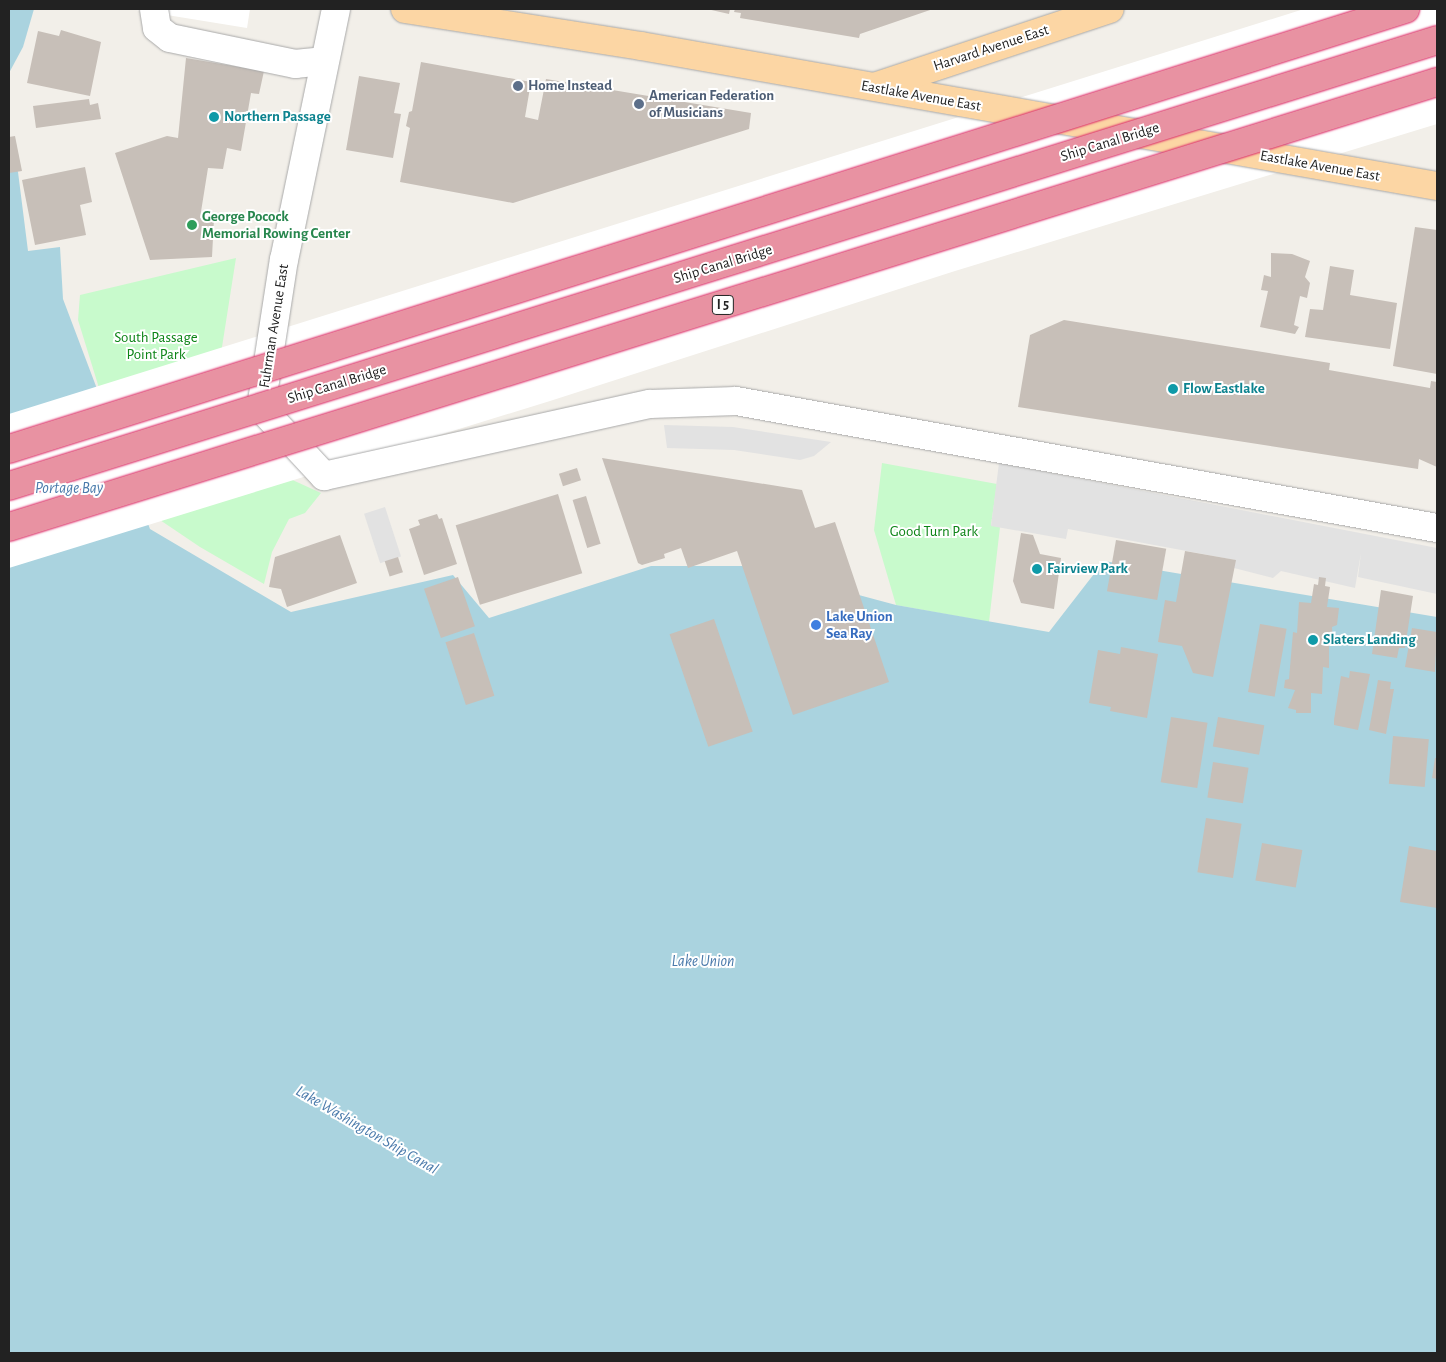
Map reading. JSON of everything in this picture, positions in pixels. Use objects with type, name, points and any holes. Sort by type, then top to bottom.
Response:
[{"type":"highway","points":[[9,449],[1405,9]]},
{"type":"highway","name":"Ship Canal Bridge","points":[[9,486],[1437,40]]},
{"type":"highway","name":"I 5","points":[[9,527],[1437,82]]},
{"type":"main road","name":"Eastlake Avenue East","points":[[405,9],[1437,186]]},
{"type":"main road","name":"Harvard Avenue East","points":[[873,88],[1110,9]]},
{"type":"street","points":[[154,9],[157,28],[170,38],[295,64],[323,61]]},
{"type":"street","name":"Fuhrman Avenue East","points":[[336,9],[323,61],[284,259],[261,408],[324,476],[650,404],[736,401],[1437,528]]},
{"type":"green space","name":"South Passage Point Park","points":[[236,258],[222,347],[225,410],[264,467],[321,493],[305,513],[289,519],[272,552],[264,584],[200,547],[157,518],[112,430],[78,320],[80,295]]},
{"type":"green space","name":"Good Turn Park","points":[[882,463],[997,484],[991,525],[1000,527],[989,622],[896,605],[874,530]]},
{"type":"shaded area","points":[[664,425],[733,427],[831,442],[814,456],[800,460],[734,450],[667,448]]},
{"type":"shaded area","points":[[999,463],[1437,548],[1437,594],[1358,577],[1361,553],[1355,588],[1281,571],[1273,578],[1234,568],[1235,560],[1068,529],[1066,539],[991,526]]},
{"type":"shaded area","points":[[385,507],[401,556],[380,563],[364,514]]},
{"type":"water","points":[[9,9],[34,9],[23,47],[9,73]]},
{"type":"water","name":"Lake Union","points":[[9,145],[18,172],[28,251],[60,247],[63,299],[150,529],[291,612],[453,575],[489,618],[651,566],[751,566],[896,605],[1049,632],[1104,561],[1437,617],[1437,1353],[9,1353]]},
{"type":"pier","points":[[130,9],[250,9],[247,28]]},
{"type":"pier","points":[[1304,9],[1437,9],[1437,124],[955,271],[550,401],[9,568],[9,414]]},
{"type":"building","points":[[707,9],[730,9],[729,14]]},
{"type":"building","points":[[735,9],[933,9],[860,34],[859,38],[740,18],[741,13],[734,12]]},
{"type":"building","points":[[61,30],[101,42],[90,96],[27,83],[38,31],[59,36]]},
{"type":"building","name":"George Pocock Memorial Rowing Center","points":[[186,58],[264,71],[259,94],[251,93],[241,151],[227,148],[223,169],[208,168],[200,218],[214,219],[212,257],[150,260],[115,153],[167,136],[178,138]]},
{"type":"building","points":[[421,62],[531,82],[525,117],[538,120],[546,79],[751,113],[749,129],[513,203],[400,182],[410,128],[406,126],[409,112],[412,111]]},
{"type":"building","points":[[359,76],[400,83],[394,113],[401,114],[393,158],[346,150]]},
{"type":"building","points":[[89,99],[90,105],[98,103],[101,119],[36,128],[33,106]]},
{"type":"building","points":[[15,136],[22,171],[9,173],[9,137]]},
{"type":"building","points":[[85,167],[92,202],[80,205],[86,235],[35,245],[22,180]]},
{"type":"building","points":[[1415,227],[1437,230],[1437,374],[1393,366]]},
{"type":"building","points":[[1271,253],[1292,254],[1310,261],[1305,277],[1310,283],[1307,298],[1300,296],[1294,325],[1299,327],[1295,334],[1260,327],[1268,291],[1261,290],[1264,275],[1271,277]]},
{"type":"building","points":[[1330,266],[1354,270],[1350,295],[1397,303],[1390,349],[1305,337],[1310,309],[1323,310]]},
{"type":"building","name":"Flow Eastlake","points":[[1064,320],[1330,363],[1329,370],[1430,388],[1431,381],[1437,382],[1437,467],[1419,459],[1418,469],[1018,407],[1030,335]]},
{"type":"building","name":"Lake Union Sea Ray","points":[[602,458],[802,490],[815,528],[835,522],[889,682],[793,715],[737,551],[688,568],[681,548],[664,554],[665,558],[642,565],[638,563]]},
{"type":"building","points":[[577,468],[581,480],[563,486],[559,474]]},
{"type":"building","points":[[558,494],[582,573],[480,605],[456,525]]},
{"type":"building","points":[[586,496],[601,544],[587,548],[573,500]]},
{"type":"building","points":[[437,514],[439,519],[442,518],[457,564],[424,575],[409,529],[420,525],[418,520]]},
{"type":"building","name":"Fairview Park","points":[[1021,533],[1033,535],[1040,554],[1061,558],[1054,609],[1021,603],[1013,581]]},
{"type":"building","points":[[340,535],[357,583],[287,607],[281,589],[269,587],[275,557]]},
{"type":"building","points":[[1116,540],[1166,549],[1157,600],[1107,591]]},
{"type":"building","points":[[1185,551],[1236,560],[1213,677],[1193,673],[1182,646],[1158,642],[1165,600],[1176,602]]},
{"type":"building","points":[[398,557],[403,572],[390,577],[385,561]]},
{"type":"building","points":[[458,577],[475,626],[441,638],[424,589]]},
{"type":"building","name":"Slaters Landing","points":[[1319,577],[1326,578],[1325,586],[1330,587],[1327,607],[1339,608],[1337,625],[1332,627],[1333,646],[1329,645],[1329,668],[1323,667],[1322,694],[1311,693],[1311,713],[1296,713],[1296,710],[1288,708],[1295,690],[1284,688],[1285,680],[1289,679],[1293,632],[1297,633],[1299,602],[1311,603],[1314,584],[1318,585]]},
{"type":"building","points":[[1381,590],[1413,596],[1405,648],[1399,648],[1397,658],[1372,654]]},
{"type":"building","points":[[714,619],[753,732],[708,747],[670,634]]},
{"type":"building","points":[[1260,624],[1287,629],[1275,697],[1248,692]]},
{"type":"building","points":[[1412,628],[1437,632],[1435,672],[1405,667]]},
{"type":"building","points":[[474,633],[494,696],[466,705],[445,642]]},
{"type":"building","points":[[1121,647],[1158,654],[1147,718],[1110,711],[1111,707],[1089,703],[1098,650],[1120,654]]},
{"type":"building","points":[[1350,671],[1370,674],[1358,730],[1334,725],[1341,676],[1349,678]]},
{"type":"building","points":[[1378,680],[1391,682],[1390,689],[1394,689],[1386,734],[1369,730]]},
{"type":"building","points":[[1171,717],[1208,723],[1197,788],[1161,782]]},
{"type":"building","points":[[1218,717],[1264,725],[1259,755],[1213,747]]},
{"type":"building","points":[[1393,736],[1429,739],[1425,787],[1389,784]]},
{"type":"building","points":[[1435,758],[1437,758],[1437,779],[1432,778]]},
{"type":"building","points":[[1213,762],[1249,768],[1243,803],[1207,798]]},
{"type":"building","points":[[1206,818],[1242,824],[1233,878],[1197,872]]},
{"type":"building","points":[[1262,843],[1302,850],[1296,888],[1255,880]]},
{"type":"building","points":[[1409,846],[1437,851],[1437,908],[1400,902]]},
{"type":"place","name":"Home Instead","points":[[518,86]]},
{"type":"place","name":"American Federation of Musicians","points":[[639,104]]},
{"type":"place","name":"Northern Passage","points":[[214,117]]},
{"type":"place","name":"George Pocock Memorial Rowing Center","points":[[192,225]]},
{"type":"place","name":"Flow Eastlake","points":[[1173,389]]},
{"type":"place","name":"Fairview Park","points":[[1037,569]]},
{"type":"place","name":"Lake Union Sea Ray","points":[[816,625]]},
{"type":"place","name":"Slaters Landing","points":[[1313,640]]},
{"type":"water label","name":"Portage Bay","points":[[69,488]]},
{"type":"water label","name":"Lake Washington Ship Canal","points":[[367,1130]]}]
